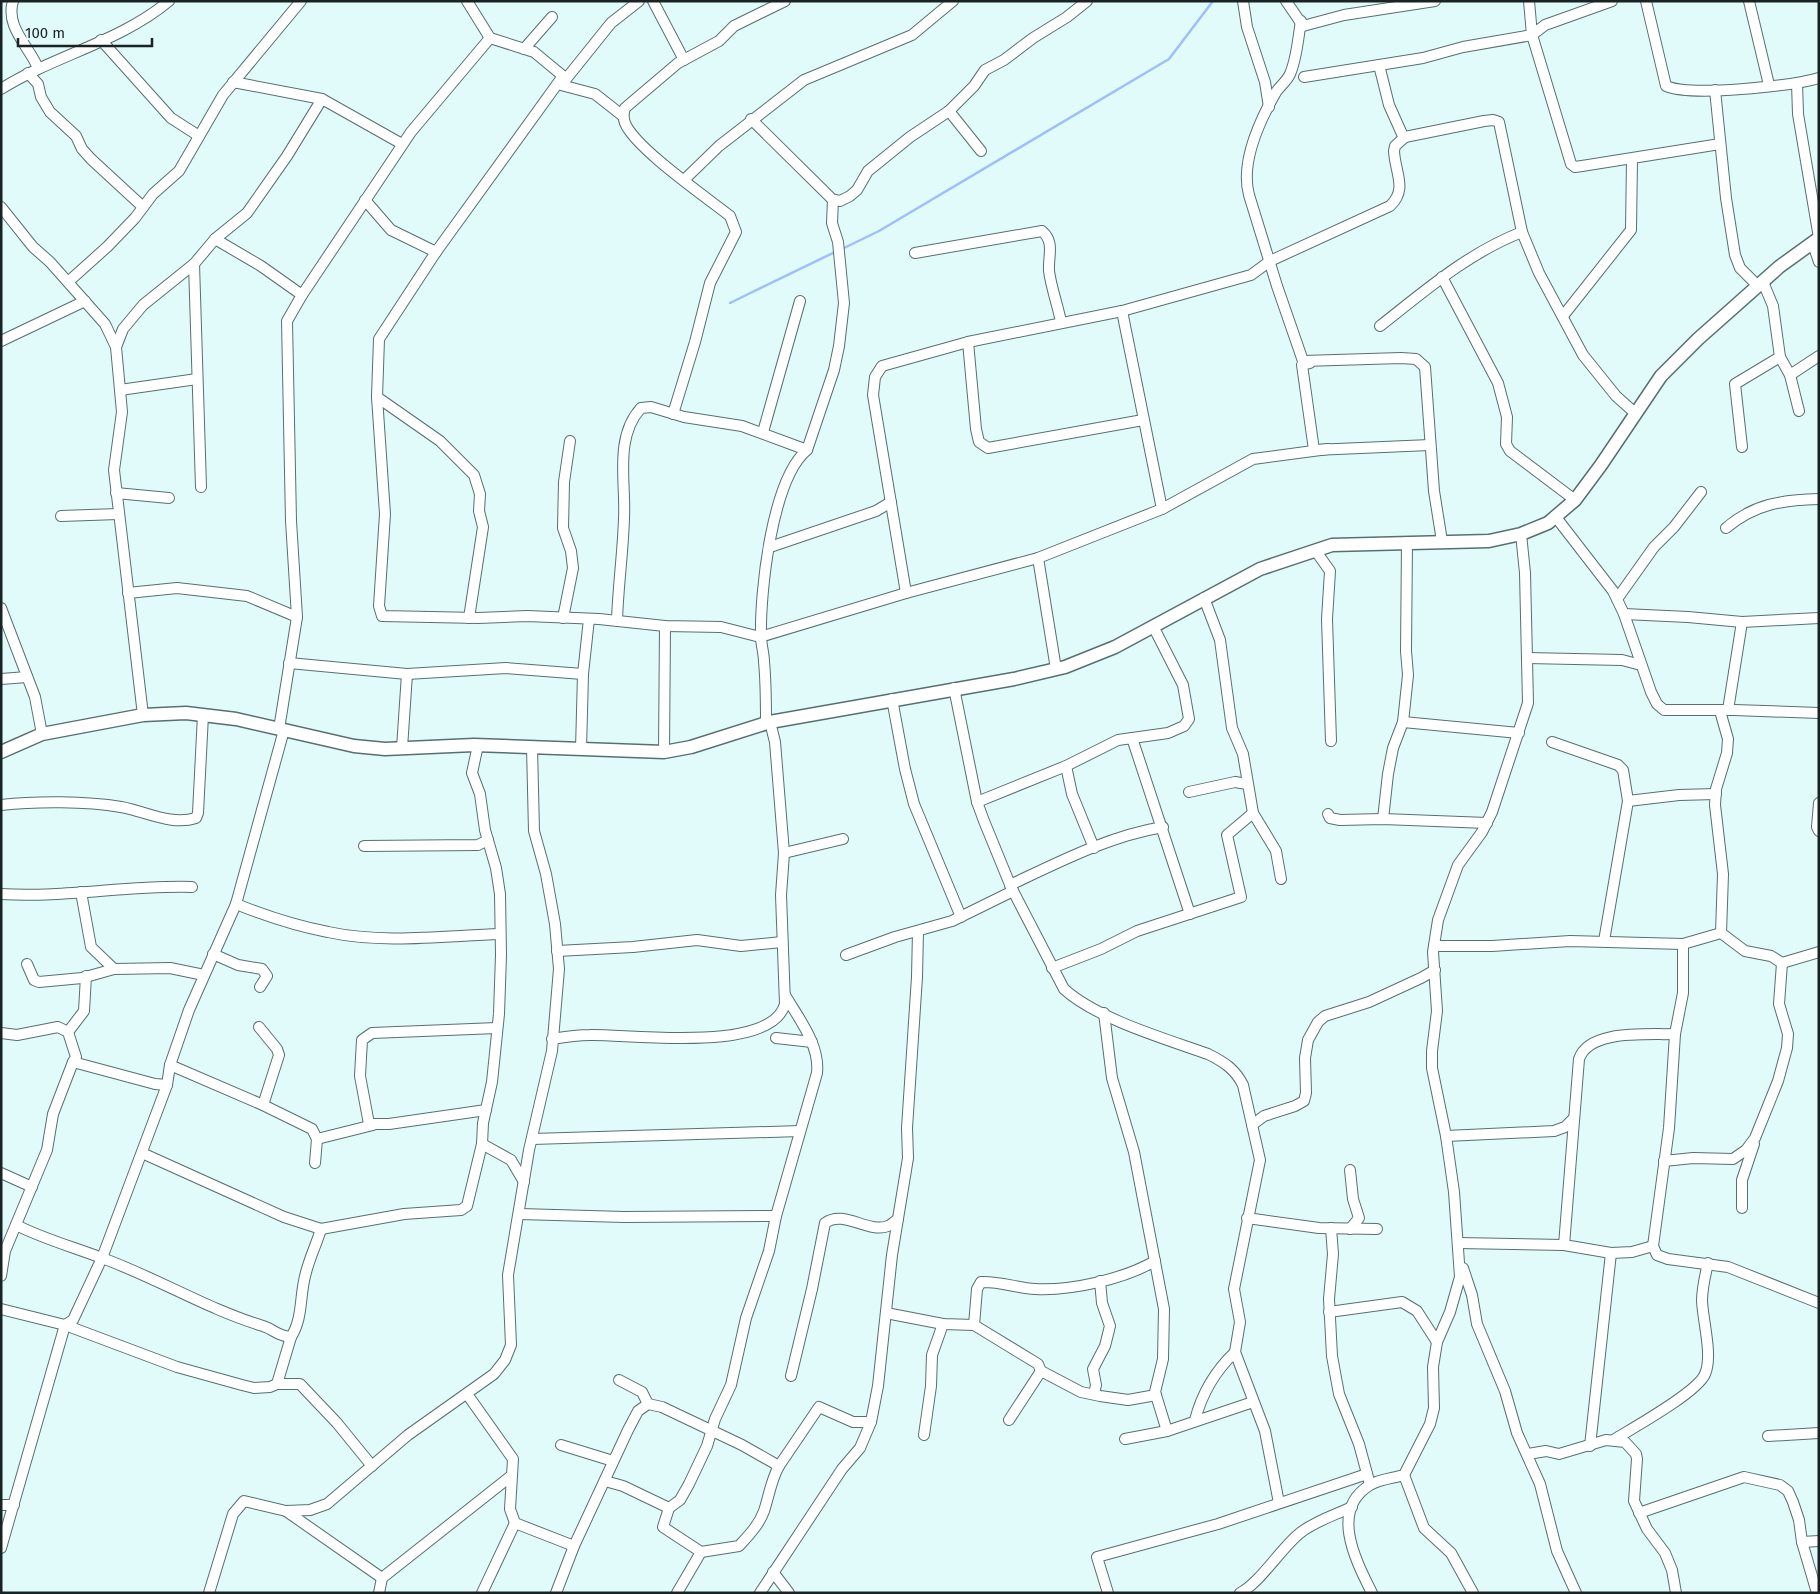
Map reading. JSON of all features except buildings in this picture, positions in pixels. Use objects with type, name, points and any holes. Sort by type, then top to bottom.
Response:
[{"type":"street","points":[[13,1],[11,17],[14,26],[34,56],[38,68]]},
{"type":"street","points":[[1,88],[38,68],[150,17],[169,1]]},
{"type":"street","points":[[68,282],[107,247],[163,184],[179,170],[233,82],[301,1]]},
{"type":"street","points":[[467,1],[490,38],[534,52],[562,80],[595,94],[623,116]]},
{"type":"street","points":[[639,1],[611,22],[562,80],[436,252],[379,339],[377,397],[385,514],[379,606],[382,616],[563,618],[665,626],[721,626],[760,637],[906,593],[1038,558],[1162,509],[1253,459],[1328,449]]},
{"type":"street","points":[[653,1],[684,60]]},
{"type":"street","points":[[672,414],[695,342],[710,284],[736,232],[730,216],[641,145],[625,124],[623,116],[625,108],[684,60],[719,40],[734,26],[785,1]]},
{"type":"street","points":[[684,180],[751,119],[804,80],[912,35],[953,1]]},
{"type":"street","points":[[751,119],[833,200],[840,200],[850,196],[857,190],[868,171],[910,137],[949,111],[974,86],[985,70],[1068,18],[1088,1]]},
{"type":"street","points":[[1242,1],[1247,27],[1265,82],[1269,107]]},
{"type":"street","points":[[1286,1],[1303,26],[1344,15],[1435,1]]},
{"type":"street","points":[[1529,1],[1532,35],[1571,164],[1575,167],[1720,144]]},
{"type":"street","points":[[1304,77],[1379,65],[1532,35],[1545,25],[1612,1]]},
{"type":"street","points":[[1646,1],[1666,86],[1685,91],[1715,90],[1797,83],[1819,78]]},
{"type":"street","points":[[1749,1],[1770,85]]},
{"type":"street","points":[[524,49],[546,20],[552,17]]},
{"type":"street","points":[[1300,21],[1291,71],[1269,107],[1250,154],[1247,180],[1270,261],[1303,361],[1401,358],[1422,362],[1425,367],[1430,445],[1442,541]]},
{"type":"street","points":[[1,1548],[69,1322],[102,1258],[167,1085],[170,1064],[204,975],[236,904],[282,729],[296,617],[291,521],[287,322],[302,295],[402,144],[490,38]]},
{"type":"street","points":[[101,40],[171,118],[199,136]]},
{"type":"street","points":[[1379,65],[1389,104],[1402,134],[1405,136]]},
{"type":"street","points":[[28,73],[38,84],[41,97],[50,112],[76,136],[82,149],[91,159],[143,207]]},
{"type":"street","points":[[233,82],[322,100],[402,144]]},
{"type":"street","points":[[1797,83],[1798,114],[1819,262]]},
{"type":"street","points":[[1715,90],[1720,144],[1735,255],[1740,268],[1760,284],[1773,306],[1780,356],[1790,375],[1799,411]]},
{"type":"street","points":[[116,347],[123,329],[143,306],[194,264],[215,239],[247,213],[287,156],[322,100]]},
{"type":"street","points":[[949,111],[981,151]]},
{"type":"street","points":[[906,593],[873,395],[875,377],[882,366],[968,342],[1122,311],[1251,275],[1270,261],[1390,206],[1398,198],[1400,190],[1394,151],[1395,146],[1405,136],[1484,121],[1493,120],[1499,122],[1522,232],[1539,273],[1583,355],[1616,396],[1635,413]]},
{"type":"street","points":[[1563,316],[1631,230],[1632,159]]},
{"type":"street","points":[[365,200],[391,230],[436,252]]},
{"type":"street","points":[[552,1039],[589,1035],[694,1038],[728,1036],[752,1030],[777,1019],[783,1012],[785,996],[781,895],[784,853],[775,742],[768,723],[764,661],[760,637],[774,520],[782,491],[797,458],[807,450],[834,370],[839,346],[844,303],[838,242],[832,223],[833,200]]},
{"type":"street","points":[[1,207],[33,248],[68,282],[105,324],[116,347],[122,412],[114,470],[143,715]]},
{"type":"street","points":[[915,253],[1042,231],[1047,235],[1051,247],[1049,272],[1060,322]]},
{"type":"street","points":[[1380,326],[1442,277],[1492,244],[1522,232]]},
{"type":"street","points":[[215,239],[261,266],[302,295]]},
{"type":"street","points":[[1,752],[42,734],[143,715],[202,715],[236,719],[354,746],[402,748],[478,745],[664,752],[691,748],[768,723],[892,699],[1014,679],[1056,669],[1116,647],[1260,568],[1315,550],[1332,545],[1489,541],[1521,534],[1548,523],[1575,500],[1602,465],[1661,376],[1698,339],[1779,267],[1817,240]]},
{"type":"street","points":[[194,264],[201,487]]},
{"type":"street","points":[[1442,277],[1498,383],[1507,417],[1506,444],[1510,451],[1575,500]]},
{"type":"street","points":[[1,340],[85,301]]},
{"type":"street","points":[[763,432],[800,301]]},
{"type":"street","points":[[1122,311],[1162,509]]},
{"type":"street","points":[[968,342],[976,429],[979,442],[988,448],[1143,420]]},
{"type":"street","points":[[1742,447],[1735,384],[1780,356]]},
{"type":"street","points":[[1790,375],[1819,356]]},
{"type":"street","points":[[1326,360],[1302,364],[1314,450],[1430,445]]},
{"type":"street","points":[[120,390],[197,379]]},
{"type":"street","points":[[377,397],[440,441],[474,474],[480,494],[479,511],[482,527],[469,618]]},
{"type":"street","points":[[617,621],[624,517],[623,452],[630,423],[641,408],[651,407],[697,420],[725,422],[763,432],[807,450]]},
{"type":"street","points":[[563,618],[573,568],[571,551],[564,528],[564,482],[570,441]]},
{"type":"street","points":[[1617,599],[1654,547],[1674,527],[1701,492]]},
{"type":"street","points":[[116,493],[169,498]]},
{"type":"street","points":[[1726,528],[1741,515],[1756,508],[1779,502],[1819,499]]},
{"type":"street","points":[[770,547],[876,511],[891,502]]},
{"type":"street","points":[[61,516],[118,514]]},
{"type":"street","points":[[1555,516],[1613,591],[1624,614],[1651,692],[1657,704],[1664,710],[1819,713]]},
{"type":"street","points":[[1521,534],[1525,573],[1528,703],[1486,823],[1458,865],[1438,920],[1434,946],[1437,1011],[1432,1068],[1446,1136],[1461,1263],[1472,1295],[1477,1324],[1505,1391],[1515,1426],[1540,1484],[1557,1551],[1576,1593]]},
{"type":"street","points":[[1383,819],[1393,748],[1403,722],[1408,675],[1406,650],[1407,542]]},
{"type":"street","points":[[1315,550],[1330,571],[1327,619],[1331,741]]},
{"type":"street","points":[[1038,558],[1056,669]]},
{"type":"street","points":[[128,593],[177,588],[247,596],[296,617]]},
{"type":"street","points":[[1204,598],[1220,640],[1232,728],[1243,754],[1246,779],[1254,813],[1276,851],[1281,879]]},
{"type":"street","points":[[1,608],[35,697],[42,734]]},
{"type":"street","points":[[1624,614],[1742,622],[1819,618]]},
{"type":"street","points":[[580,749],[583,674],[589,619]]},
{"type":"street","points":[[1722,933],[1723,874],[1716,794],[1727,753],[1728,739],[1724,711],[1742,622]]},
{"type":"street","points":[[664,752],[665,626]]},
{"type":"street","points":[[978,802],[1066,766],[1118,740],[1149,737],[1177,730],[1188,719],[1183,685],[1153,626]]},
{"type":"street","points":[[1622,660],[1634,646]]},
{"type":"street","points":[[1527,658],[1622,660],[1641,665]]},
{"type":"street","points":[[289,663],[407,674],[506,668],[583,674]]},
{"type":"street","points":[[402,748],[407,674]]},
{"type":"street","points":[[1,679],[28,677]]},
{"type":"street","points":[[954,688],[978,802],[1012,888],[1064,988],[1074,998],[1104,1013],[1224,1062],[1238,1075],[1243,1085],[1260,1160],[1234,1289],[1240,1322],[1235,1352],[1265,1431],[1279,1502]]},
{"type":"street","points":[[892,699],[905,769],[914,804],[961,917]]},
{"type":"street","points":[[1,805],[62,803],[120,807],[183,821],[196,818],[201,778],[202,715]]},
{"type":"street","points":[[1403,722],[1519,733]]},
{"type":"street","points":[[1132,738],[1163,827],[1190,914]]},
{"type":"street","points":[[1552,742],[1618,765],[1623,770],[1628,801],[1604,941]]},
{"type":"street","points":[[142,1153],[293,1221],[321,1229],[404,1214],[461,1210],[467,1206],[482,1144],[492,1082],[501,956],[500,894],[496,868],[488,840],[480,794],[472,772],[478,745]]},
{"type":"street","points":[[209,1593],[233,1514],[244,1501],[286,1511],[310,1510],[327,1504],[408,1435],[494,1374],[505,1360],[511,1345],[508,1275],[529,1153],[552,1050],[558,984],[555,924],[546,874],[534,831],[532,747]]},
{"type":"street","points":[[1066,766],[1072,794],[1094,848]]},
{"type":"street","points":[[1189,792],[1246,779]]},
{"type":"street","points":[[1628,801],[1679,795],[1716,794]]},
{"type":"street","points":[[1819,803],[1816,827],[1819,831]]},
{"type":"street","points":[[1052,968],[1101,949],[1137,931],[1241,897],[1227,834],[1254,813]]},
{"type":"street","points":[[1328,814],[1330,818],[1340,820],[1383,819],[1486,823]]},
{"type":"street","points":[[846,955],[895,936],[918,931],[961,917],[1012,888],[1094,848],[1132,833],[1163,827]]},
{"type":"street","points":[[784,853],[842,839]]},
{"type":"street","points":[[364,846],[478,845],[488,840]]},
{"type":"street","points":[[1,894],[23,895],[121,888],[192,887]]},
{"type":"street","points":[[82,892],[92,947],[114,969]]},
{"type":"street","points":[[236,904],[279,920],[329,933],[382,937],[500,934]]},
{"type":"street","points":[[760,1593],[842,1469],[860,1448],[871,1422],[898,1218],[908,1158],[907,1128],[917,977],[918,931]]},
{"type":"street","points":[[1434,946],[1492,946],[1604,941],[1683,944],[1722,933]]},
{"type":"street","points":[[1722,933],[1745,951],[1771,956],[1782,964]]},
{"type":"street","points":[[557,951],[633,947],[697,940],[741,946],[782,942]]},
{"type":"street","points":[[1683,944],[1683,993],[1674,1034],[1664,1161],[1653,1246],[1657,1255],[1668,1259],[1728,1267],[1819,1303]]},
{"type":"street","points":[[1782,964],[1819,952]]},
{"type":"street","points":[[213,954],[238,966],[262,969],[267,976],[260,987]]},
{"type":"street","points":[[68,1032],[84,1011],[91,975],[103,959]]},
{"type":"street","points":[[27,964],[34,980],[39,982],[91,975],[114,969],[170,968],[204,975]]},
{"type":"street","points":[[1742,1208],[1742,1180],[1778,1081],[1787,1048],[1788,1034],[1779,1004],[1782,964]]},
{"type":"street","points":[[1252,1125],[1264,1116],[1295,1106],[1304,1100],[1306,1093],[1305,1058],[1308,1040],[1318,1022],[1325,1016],[1369,1002],[1435,970]]},
{"type":"street","points":[[785,996],[812,1042],[818,1061],[817,1073],[776,1216],[768,1251],[738,1348],[731,1385],[689,1484],[680,1500],[669,1508],[664,1527],[701,1552],[739,1546],[756,1527],[764,1512],[774,1474],[819,1408],[853,1422],[871,1422]]},
{"type":"street","points":[[1104,1013],[1112,1078],[1134,1152],[1164,1309],[1163,1359],[1156,1382],[1156,1395],[1167,1431]]},
{"type":"street","points":[[1,1033],[17,1035],[58,1027],[68,1032],[76,1057],[53,1114],[47,1150],[5,1251],[1,1276]]},
{"type":"street","points":[[259,1028],[279,1055],[263,1105]]},
{"type":"street","points":[[373,1125],[369,1124],[360,1076],[362,1040],[367,1035],[426,1030],[497,1028]]},
{"type":"street","points":[[1564,1246],[1573,1119],[1579,1058],[1582,1050],[1592,1042],[1615,1036],[1674,1034]]},
{"type":"street","points":[[776,1038],[812,1042]]},
{"type":"street","points":[[73,1062],[155,1084],[167,1085]]},
{"type":"street","points":[[170,1064],[312,1129],[317,1139],[315,1163]]},
{"type":"street","points":[[317,1139],[373,1125],[486,1110]]},
{"type":"street","points":[[1446,1136],[1546,1132],[1565,1127],[1573,1119]]},
{"type":"street","points":[[532,1138],[800,1131]]},
{"type":"street","points":[[1664,1161],[1693,1158],[1733,1159],[1746,1150],[1756,1138]]},
{"type":"street","points":[[482,1144],[511,1160],[524,1182]]},
{"type":"street","points":[[511,1160],[529,1153]]},
{"type":"street","points":[[1350,1170],[1353,1199],[1359,1213],[1355,1227]]},
{"type":"street","points":[[1,1173],[32,1187]]},
{"type":"street","points":[[520,1214],[624,1217],[776,1216]]},
{"type":"street","points":[[790,1376],[812,1289],[825,1223],[831,1218],[879,1227],[888,1226],[898,1218]]},
{"type":"street","points":[[1247,1218],[1331,1228],[1355,1227],[1377,1229]]},
{"type":"street","points":[[16,1225],[41,1237],[102,1258],[233,1317],[267,1328],[277,1336],[291,1337]]},
{"type":"street","points":[[1331,1228],[1333,1254],[1330,1335],[1337,1386],[1359,1444],[1369,1479],[1352,1507],[1348,1521],[1349,1534],[1356,1560],[1372,1593]]},
{"type":"street","points":[[277,1384],[291,1337],[295,1330],[304,1280],[321,1229]]},
{"type":"street","points":[[1458,1243],[1564,1246],[1611,1253],[1632,1252],[1653,1246]]},
{"type":"street","points":[[1590,1446],[1611,1253]]},
{"type":"street","points":[[974,1325],[977,1289],[981,1282],[1035,1289],[1100,1281],[1126,1275],[1154,1261]]},
{"type":"street","points":[[1461,1263],[1460,1277],[1450,1312],[1437,1342],[1432,1367],[1434,1408],[1430,1424],[1404,1475],[1424,1528],[1451,1553],[1473,1593]]},
{"type":"street","points":[[1528,1454],[1546,1451],[1559,1454],[1615,1440],[1679,1399],[1702,1380],[1706,1373],[1707,1355],[1702,1294],[1708,1263]]},
{"type":"street","points":[[1094,1394],[1096,1385],[1093,1370],[1105,1346],[1110,1326],[1102,1303],[1100,1281]]},
{"type":"street","points":[[1330,1312],[1402,1302],[1417,1311],[1437,1342]]},
{"type":"street","points":[[1,1309],[69,1322],[77,1330],[184,1369],[254,1388],[270,1387],[277,1384],[300,1384],[337,1423],[372,1466]]},
{"type":"street","points":[[886,1314],[943,1324],[974,1325],[1038,1364],[1041,1371],[1081,1392],[1128,1400],[1156,1395]]},
{"type":"street","points":[[924,1435],[931,1386],[932,1355],[943,1324]]},
{"type":"street","points":[[1195,1420],[1200,1398],[1221,1365],[1235,1352]]},
{"type":"street","points":[[1009,1420],[1041,1371]]},
{"type":"street","points":[[619,1380],[642,1392],[648,1404]]},
{"type":"street","points":[[467,1394],[513,1460],[514,1466],[511,1476],[510,1509],[515,1523],[482,1593]]},
{"type":"street","points":[[1125,1439],[1167,1431],[1253,1402]]},
{"type":"street","points":[[556,1593],[574,1546],[638,1411],[648,1404],[662,1407],[779,1466]]},
{"type":"street","points":[[1768,1436],[1819,1433]]},
{"type":"street","points":[[1615,1440],[1625,1442],[1636,1454],[1634,1501],[1647,1529],[1664,1553],[1672,1570],[1676,1593]]},
{"type":"street","points":[[561,1445],[614,1461]]},
{"type":"street","points":[[1108,1593],[1097,1557],[1218,1524],[1279,1502],[1369,1479],[1404,1475]]},
{"type":"street","points":[[379,1593],[382,1578],[511,1476]]},
{"type":"street","points":[[1639,1513],[1708,1488],[1749,1477],[1780,1485],[1788,1491],[1799,1520],[1802,1542],[1817,1593]]},
{"type":"street","points":[[605,1481],[623,1486],[669,1508]]},
{"type":"street","points":[[1,1505],[14,1505]]},
{"type":"street","points":[[1240,1593],[1252,1583],[1300,1532],[1314,1523],[1352,1507]]},
{"type":"street","points":[[286,1511],[382,1578]]},
{"type":"street","points":[[515,1523],[574,1546]]},
{"type":"street","points":[[1802,1542],[1819,1541]]},
{"type":"street","points":[[677,1593],[701,1552]]},
{"type":"street","points":[[773,1572],[789,1593]]},
{"type":"waterway","points":[[842,249],[879,231],[1169,59],[1213,1]]},
{"type":"waterway","points":[[730,303],[837,251]]}]
